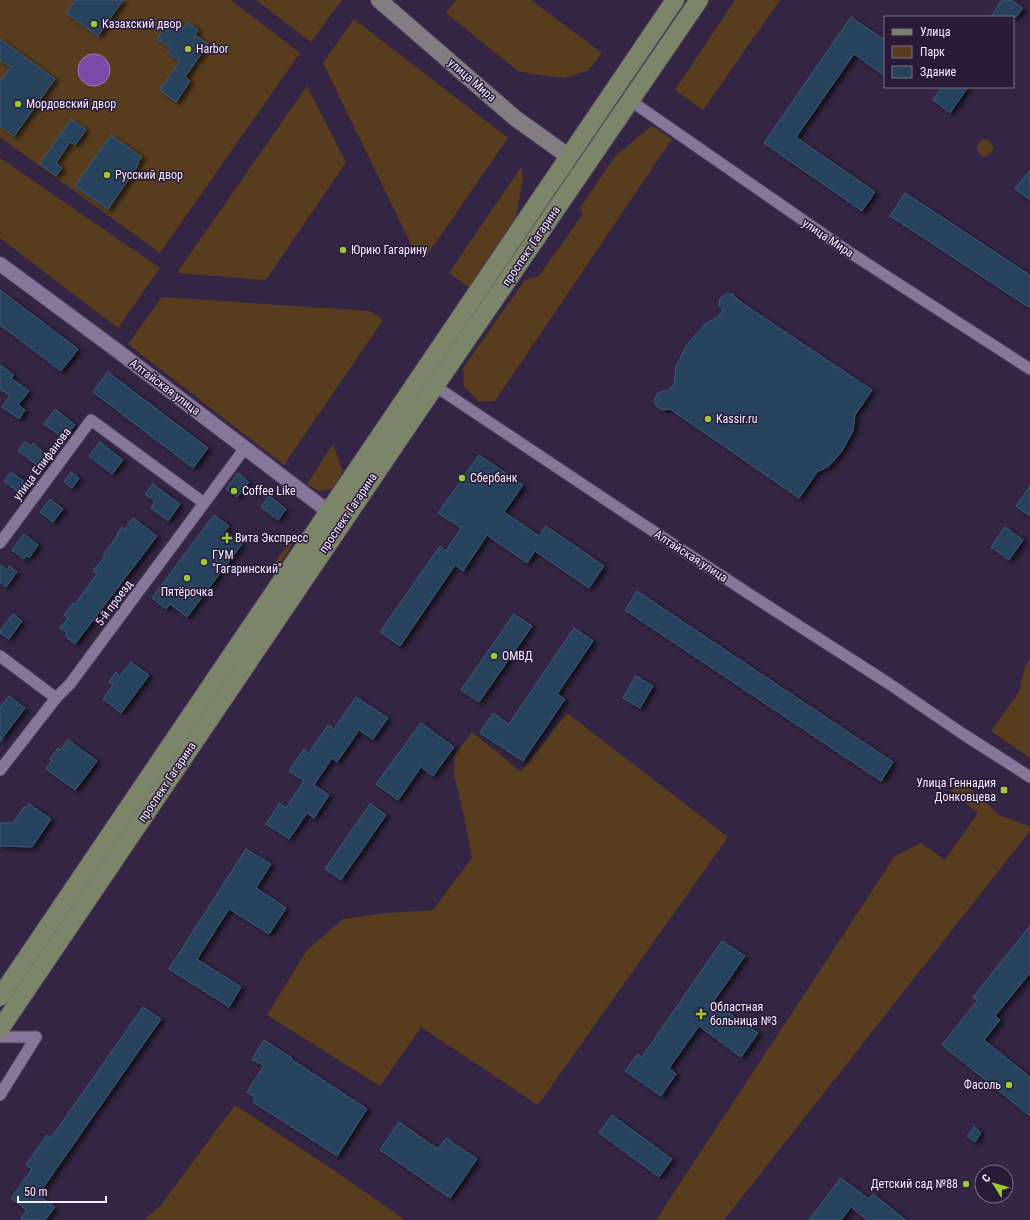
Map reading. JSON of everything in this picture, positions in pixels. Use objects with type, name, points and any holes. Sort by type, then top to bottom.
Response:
[{"type":"main road","name":"улица Мира","points":[[379,0],[515,118],[568,156]]},
{"type":"main road","name":"проспект Гагарина","points":[[0,1029],[336,517],[420,376],[675,0]]},
{"type":"main road","name":"проспект Гагарина","points":[[0,997],[336,517],[435,386],[699,0]]},
{"type":"main road","points":[[568,156],[585,168]]},
{"type":"main road","name":"Алтайская улица","points":[[420,376],[435,386]]},
{"type":"street","name":"улица Мира","points":[[630,101],[849,252],[1030,369]]},
{"type":"street","name":"Алтайская улица","points":[[0,264],[115,349],[336,517]]},
{"type":"street","name":"Алтайская улица","points":[[435,386],[1030,777]]},
{"type":"street","name":"улица Епифанова","points":[[0,543],[91,420],[204,503]]},
{"type":"street","name":"5-й проезд","points":[[0,770],[56,698],[70,684],[245,448]]},
{"type":"street","points":[[0,656],[56,698]]},
{"type":"street","points":[[0,1037],[36,1038],[0,1095]]},
{"type":"green space","points":[[0,0],[231,0],[300,53],[160,253],[0,137]]},
{"type":"green space","points":[[256,0],[342,0],[311,42]]},
{"type":"green space","points":[[456,0],[531,0],[602,53],[589,70],[565,78],[518,71],[446,13]]},
{"type":"green space","points":[[735,0],[780,0],[703,110],[675,90]]},
{"type":"green space","points":[[354,19],[508,138],[425,258],[411,244],[323,63]]},
{"type":"green space","points":[[307,86],[346,162],[266,280],[178,273],[180,268],[171,264],[181,267]]},
{"type":"green space","points":[[652,126],[672,139],[495,401],[479,402],[464,387],[463,368],[525,280],[539,276],[583,214],[580,208],[616,155]]},
{"type":"green space","points":[[982,140],[988,140],[993,145],[991,154],[988,156],[982,156],[977,151],[977,145]]},
{"type":"green space","points":[[0,158],[160,268],[118,328],[0,238]]},
{"type":"green space","points":[[521,167],[523,179],[514,227],[470,288],[449,273]]},
{"type":"green space","points":[[162,297],[370,311],[383,320],[284,465],[128,344]]},
{"type":"green space","points":[[333,444],[343,472],[332,489],[319,491],[307,484]]},
{"type":"green space","points":[[289,543],[292,545],[279,565],[264,578]]},
{"type":"green space","points":[[1030,659],[1030,758],[991,731],[1019,692],[1025,667]]},
{"type":"green space","points":[[567,713],[728,837],[538,1105],[421,1027],[380,1086],[267,1015],[307,950],[343,919],[386,913],[433,910],[472,858],[454,775],[455,754],[472,732],[521,772]]},
{"type":"green space","points":[[959,780],[999,815],[1030,826],[1030,831],[724,1220],[656,1220],[895,856],[921,843],[945,860],[978,813],[951,791]]},
{"type":"green space","points":[[235,1105],[338,1173],[405,1220],[144,1220],[160,1206]]},
{"type":"shaded area","points":[[91,54],[97,54],[106,58],[110,70],[106,82],[97,86],[91,86],[82,82],[78,73],[78,67],[82,58]]},
{"type":"building","name":"Казахский двор","points":[[75,0],[123,0],[98,36],[66,13]]},
{"type":"building","points":[[1002,0],[1011,0],[1023,8],[1016,17],[992,16]]},
{"type":"building","points":[[851,17],[884,39],[884,75],[854,54],[796,137],[875,192],[862,211],[764,143]]},
{"type":"building","points":[[172,18],[184,27],[188,22],[198,30],[195,35],[208,44],[185,77],[190,81],[176,102],[160,90],[180,61],[167,53],[171,48],[157,39]]},
{"type":"building","name":"Мордовский двор","points":[[0,39],[55,79],[14,136],[0,126],[0,82],[11,67],[0,60]]},
{"type":"building","points":[[941,88],[967,88],[950,113],[933,100]]},
{"type":"building","points":[[71,119],[86,130],[75,145],[70,142],[56,163],[62,168],[56,176],[40,164]]},
{"type":"building","name":"Русский двор","points":[[111,135],[142,157],[137,163],[139,164],[108,209],[75,186]]},
{"type":"building","points":[[1030,170],[1030,200],[1015,189]]},
{"type":"building","points":[[905,193],[1030,275],[1030,308],[890,216]]},
{"type":"building","points":[[0,290],[78,349],[61,371],[0,325]]},
{"type":"building","points":[[726,294],[733,294],[739,301],[872,390],[855,415],[853,431],[842,451],[829,466],[817,472],[799,498],[670,409],[663,410],[657,407],[654,401],[657,394],[662,391],[668,391],[674,384],[676,367],[686,346],[706,323],[717,318],[723,310],[719,305],[720,298]]},
{"type":"building","points":[[0,365],[14,375],[11,378],[29,391],[18,405],[25,410],[19,419],[2,407],[10,396],[0,389]]},
{"type":"building","points":[[108,372],[208,448],[193,468],[93,392]]},
{"type":"building","points":[[55,409],[75,425],[64,439],[44,424]]},
{"type":"building","points":[[25,442],[31,446],[33,443],[50,457],[41,468],[18,451]]},
{"type":"building","points":[[100,442],[123,460],[112,474],[89,456]]},
{"type":"building","points":[[479,455],[523,485],[504,512],[539,536],[546,526],[604,566],[589,588],[535,551],[527,563],[487,535],[463,571],[455,565],[400,646],[380,632],[440,546],[446,551],[461,528],[438,513]]},
{"type":"building","points":[[11,472],[28,484],[21,494],[4,481]]},
{"type":"building","points":[[71,472],[79,478],[72,488],[64,482]]},
{"type":"building","points":[[238,473],[249,482],[237,497],[226,489]]},
{"type":"building","points":[[153,484],[180,504],[168,521],[151,508],[155,501],[145,494]]},
{"type":"building","points":[[1030,486],[1030,516],[1016,506]]},
{"type":"building","points":[[269,496],[286,509],[278,520],[261,507]]},
{"type":"building","points":[[50,499],[63,509],[53,522],[40,512]]},
{"type":"building","name":"ГУМ \"Гагаринский\"","points":[[214,515],[229,526],[225,531],[242,544],[187,617],[170,604],[166,609],[152,598]]},
{"type":"building","points":[[133,518],[157,536],[75,644],[65,636],[67,633],[60,628],[68,618],[64,615],[73,603],[75,604],[97,574],[93,571],[105,556],[103,555],[118,535],[117,534],[122,527],[125,529]]},
{"type":"building","points":[[1005,527],[1023,540],[1009,560],[991,547]]},
{"type":"building","points":[[24,534],[38,545],[29,558],[27,556],[24,559],[12,550]]},
{"type":"building","points":[[0,565],[7,570],[9,566],[17,572],[6,587],[0,582]]},
{"type":"building","points":[[637,591],[893,762],[881,781],[625,610]]},
{"type":"building","points":[[13,614],[22,621],[9,639],[0,633],[0,631]]},
{"type":"building","points":[[514,614],[532,626],[479,702],[461,690]]},
{"type":"building","points":[[574,628],[593,641],[557,694],[565,699],[523,761],[480,733],[493,713],[509,724]]},
{"type":"building","points":[[131,662],[149,675],[121,713],[103,699],[113,685],[109,682],[116,672],[120,676]]},
{"type":"building","points":[[636,676],[653,686],[640,708],[623,698]]},
{"type":"building","points":[[9,696],[25,708],[0,741],[0,708]]},
{"type":"building","points":[[356,697],[388,718],[373,739],[359,730],[337,762],[332,758],[314,785],[329,795],[314,818],[307,813],[289,839],[266,824],[280,803],[286,808],[304,781],[289,771],[304,749],[309,753],[328,725],[334,729]]},
{"type":"building","points":[[421,723],[454,747],[433,776],[421,767],[398,800],[376,784]]},
{"type":"building","points":[[68,740],[97,761],[75,790],[46,769],[52,760],[50,759],[58,748],[60,750]]},
{"type":"building","points":[[29,804],[51,819],[32,847],[0,846],[0,823],[13,823],[24,807],[26,808]]},
{"type":"building","points":[[370,804],[386,815],[341,880],[325,869]]},
{"type":"building","points":[[246,849],[271,864],[256,888],[286,908],[269,934],[229,909],[197,959],[241,987],[229,1007],[169,969]]},
{"type":"building","points":[[1030,926],[1030,973],[995,1016],[1000,1020],[984,1040],[1030,1077],[1030,1116],[942,1045],[977,1001],[973,997]]},
{"type":"building","name":"Областная больница №3","points":[[722,941],[745,956],[713,1002],[758,1033],[741,1057],[699,1026],[669,1068],[676,1074],[661,1096],[625,1071],[638,1054],[642,1057]]},
{"type":"building","points":[[143,1007],[161,1019],[38,1195],[55,1207],[45,1220],[20,1220],[27,1210],[11,1198],[32,1169],[26,1165],[47,1135],[51,1138]]},
{"type":"building","points":[[264,1040],[367,1109],[337,1156],[253,1102],[255,1098],[247,1092],[264,1066],[252,1059]]},
{"type":"building","points":[[612,1115],[672,1159],[659,1177],[599,1133]]},
{"type":"building","points":[[399,1122],[438,1149],[446,1138],[477,1159],[450,1198],[380,1150]]},
{"type":"building","points":[[974,1127],[981,1133],[975,1142],[967,1136]]},
{"type":"building","points":[[841,1178],[869,1199],[873,1194],[906,1220],[867,1220],[851,1207],[841,1220],[809,1220]]},
{"type":"place","name":"Казахский двор","points":[[94,24]]},
{"type":"place","name":"Harbor","points":[[188,49]]},
{"type":"place","name":"Мордовский двор","points":[[18,104]]},
{"type":"place","name":"Русский двор","points":[[107,175]]},
{"type":"place","name":"Юрию Гагарину","points":[[343,250]]},
{"type":"place","name":"Kassir.ru","points":[[708,419]]},
{"type":"place","name":"Сбербанк","points":[[462,478]]},
{"type":"place","name":"Coffee Like","points":[[234,491]]},
{"type":"place","name":"Вита Экспресс","points":[[227,538]]},
{"type":"place","name":"ГУМ \"Гагаринский\"","points":[[204,562]]},
{"type":"place","name":"Пятёрочка","points":[[187,578]]},
{"type":"place","name":"ОМВД","points":[[494,656]]},
{"type":"place","name":"Улица Геннадия Донковцева","points":[[1004,790]]},
{"type":"place","name":"Областная больница №3","points":[[701,1014]]},
{"type":"place","name":"Фасоль","points":[[1009,1085]]},
{"type":"place","name":"Детский сад №88","points":[[966,1184]]}]
